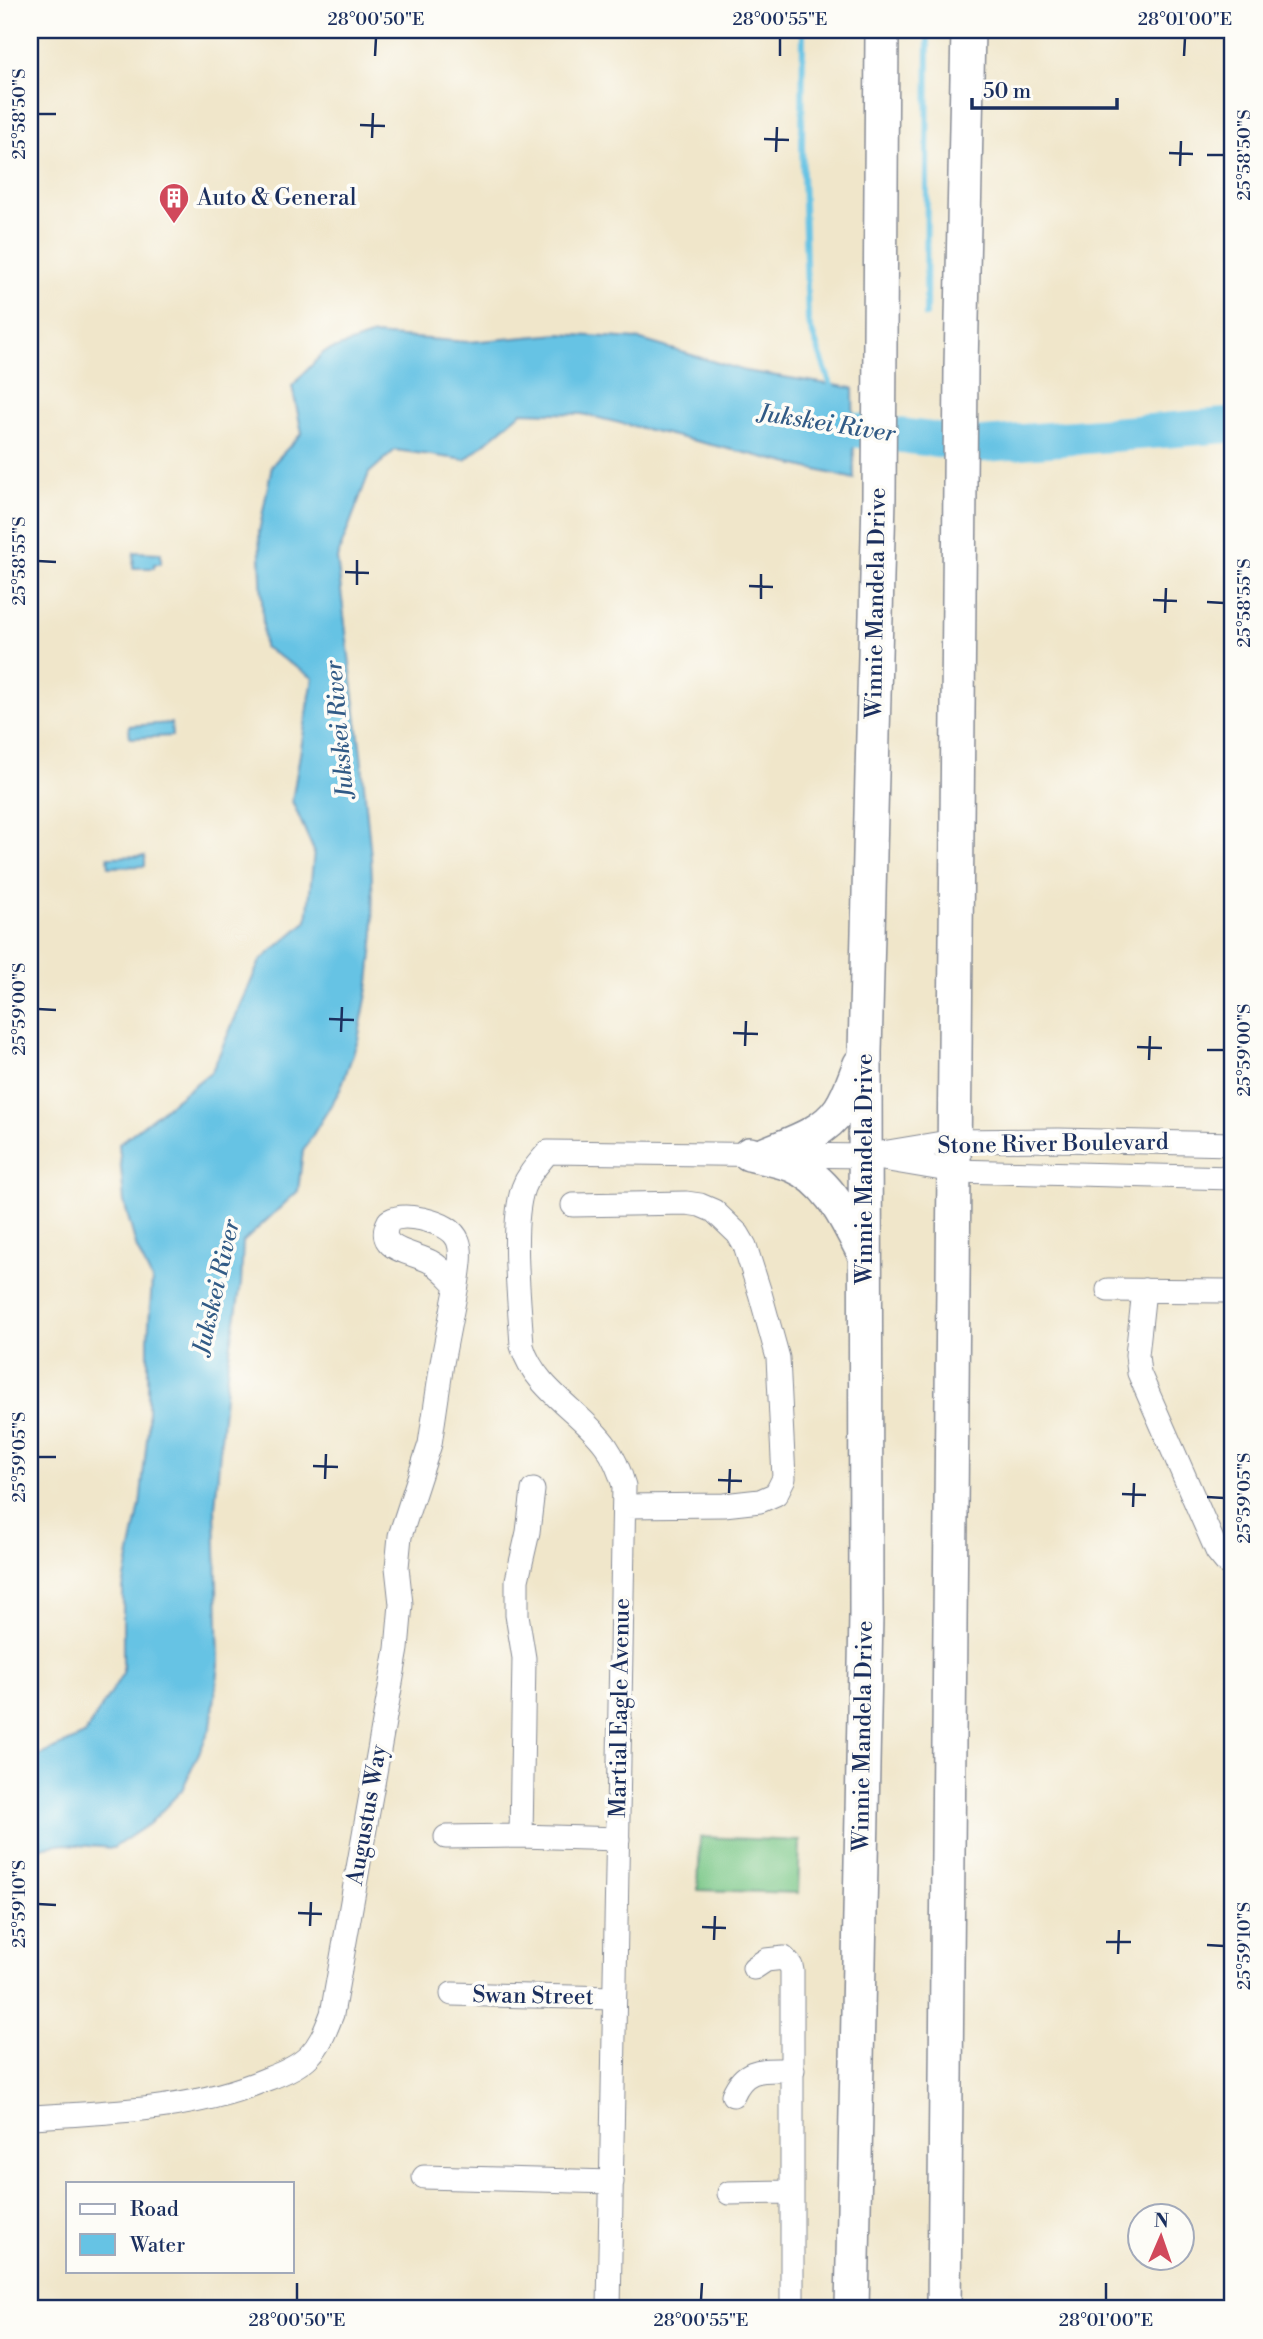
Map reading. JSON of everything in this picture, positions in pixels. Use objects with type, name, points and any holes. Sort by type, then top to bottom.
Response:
[{"type":"main road","name":"Winnie Mandela Drive","points":[[852,2309],[866,1615],[865,1052],[879,497],[882,30]]},
{"type":"main road","points":[[944,2309],[961,368],[968,30]]},
{"type":"main road","points":[[757,1154],[813,1133],[830,1120],[845,1100],[865,1052]]},
{"type":"main road","points":[[757,1154],[805,1171],[823,1186],[837,1205],[865,1257]]},
{"type":"street","name":"Stone River Boulevard","points":[[954,1156],[1059,1140],[1233,1144]]},
{"type":"street","name":"Stone River Boulevard","points":[[548,1152],[954,1156],[1233,1178]]},
{"type":"street","name":"Martial Eagle Avenue","points":[[548,1152],[524,1186],[517,1217],[522,1346],[526,1360],[538,1377],[606,1446],[619,1467],[624,1486],[609,2309]]},
{"type":"street","points":[[573,1205],[686,1203],[714,1211],[732,1227],[745,1246],[778,1358],[785,1478],[776,1494],[760,1501],[724,1505],[624,1506]]},
{"type":"street","name":"Augustus Way","points":[[30,2117],[154,2109],[188,2104],[232,2092],[283,2072],[308,2057],[324,2035],[332,2014],[397,1649],[401,1604],[397,1567],[400,1536],[430,1444],[442,1363],[457,1285],[462,1254],[456,1235],[449,1228],[425,1220],[402,1217],[393,1219],[387,1225],[386,1239],[391,1245],[434,1263],[457,1285]]},
{"type":"street","points":[[421,1256],[425,1220]]},
{"type":"street","points":[[1108,1290],[1226,1290]]},
{"type":"street","points":[[1144,1290],[1137,1355],[1139,1373],[1217,1551],[1226,1562],[1233,1565]]},
{"type":"street","points":[[521,1836],[524,1658],[517,1615],[517,1580],[528,1532],[533,1490]]},
{"type":"street","points":[[446,1837],[618,1839]]},
{"type":"street","points":[[754,1968],[766,1960],[784,1958],[791,1966],[793,1982],[791,2309]]},
{"type":"street","name":"Swan Street","points":[[452,1994],[614,1998]]},
{"type":"street","points":[[733,2095],[743,2077],[751,2073],[793,2070]]},
{"type":"street","points":[[424,2177],[612,2182]]},
{"type":"street","points":[[729,2193],[792,2192]]},
{"type":"green space","points":[[700,1837],[800,1841],[798,1893],[698,1890]]},
{"type":"water","points":[[559,334],[638,339],[745,371],[853,388],[854,479],[582,414],[522,412],[465,460],[395,450],[369,473],[337,558],[371,857],[374,933],[369,983],[358,1040],[340,1090],[303,1151],[298,1191],[243,1242],[241,1284],[228,1362],[215,1507],[219,1665],[211,1727],[182,1790],[149,1824],[113,1848],[65,1844],[30,1849],[30,1760],[84,1735],[123,1673],[123,1588],[140,1505],[148,1429],[148,1339],[152,1280],[137,1249],[124,1202],[119,1144],[212,1071],[260,961],[307,921],[314,851],[292,801],[313,678],[264,647],[259,532],[272,465],[302,433],[292,386],[324,352],[374,335],[469,342]]},
{"type":"water","points":[[134,552],[161,553],[161,564],[154,564],[154,568],[133,568]]},
{"type":"water","points":[[171,723],[172,736],[130,738],[129,726]]},
{"type":"water","points":[[145,856],[145,866],[109,867],[108,857]]},
{"type":"waterway","points":[[803,30],[802,146],[808,321],[833,391]]},
{"type":"waterway","points":[[926,315],[928,30]]},
{"type":"waterway","name":"Jukskei River","points":[[805,424],[978,445],[1233,425]]},
{"type":"place","name":"Auto & General","points":[[174,225]]}]
